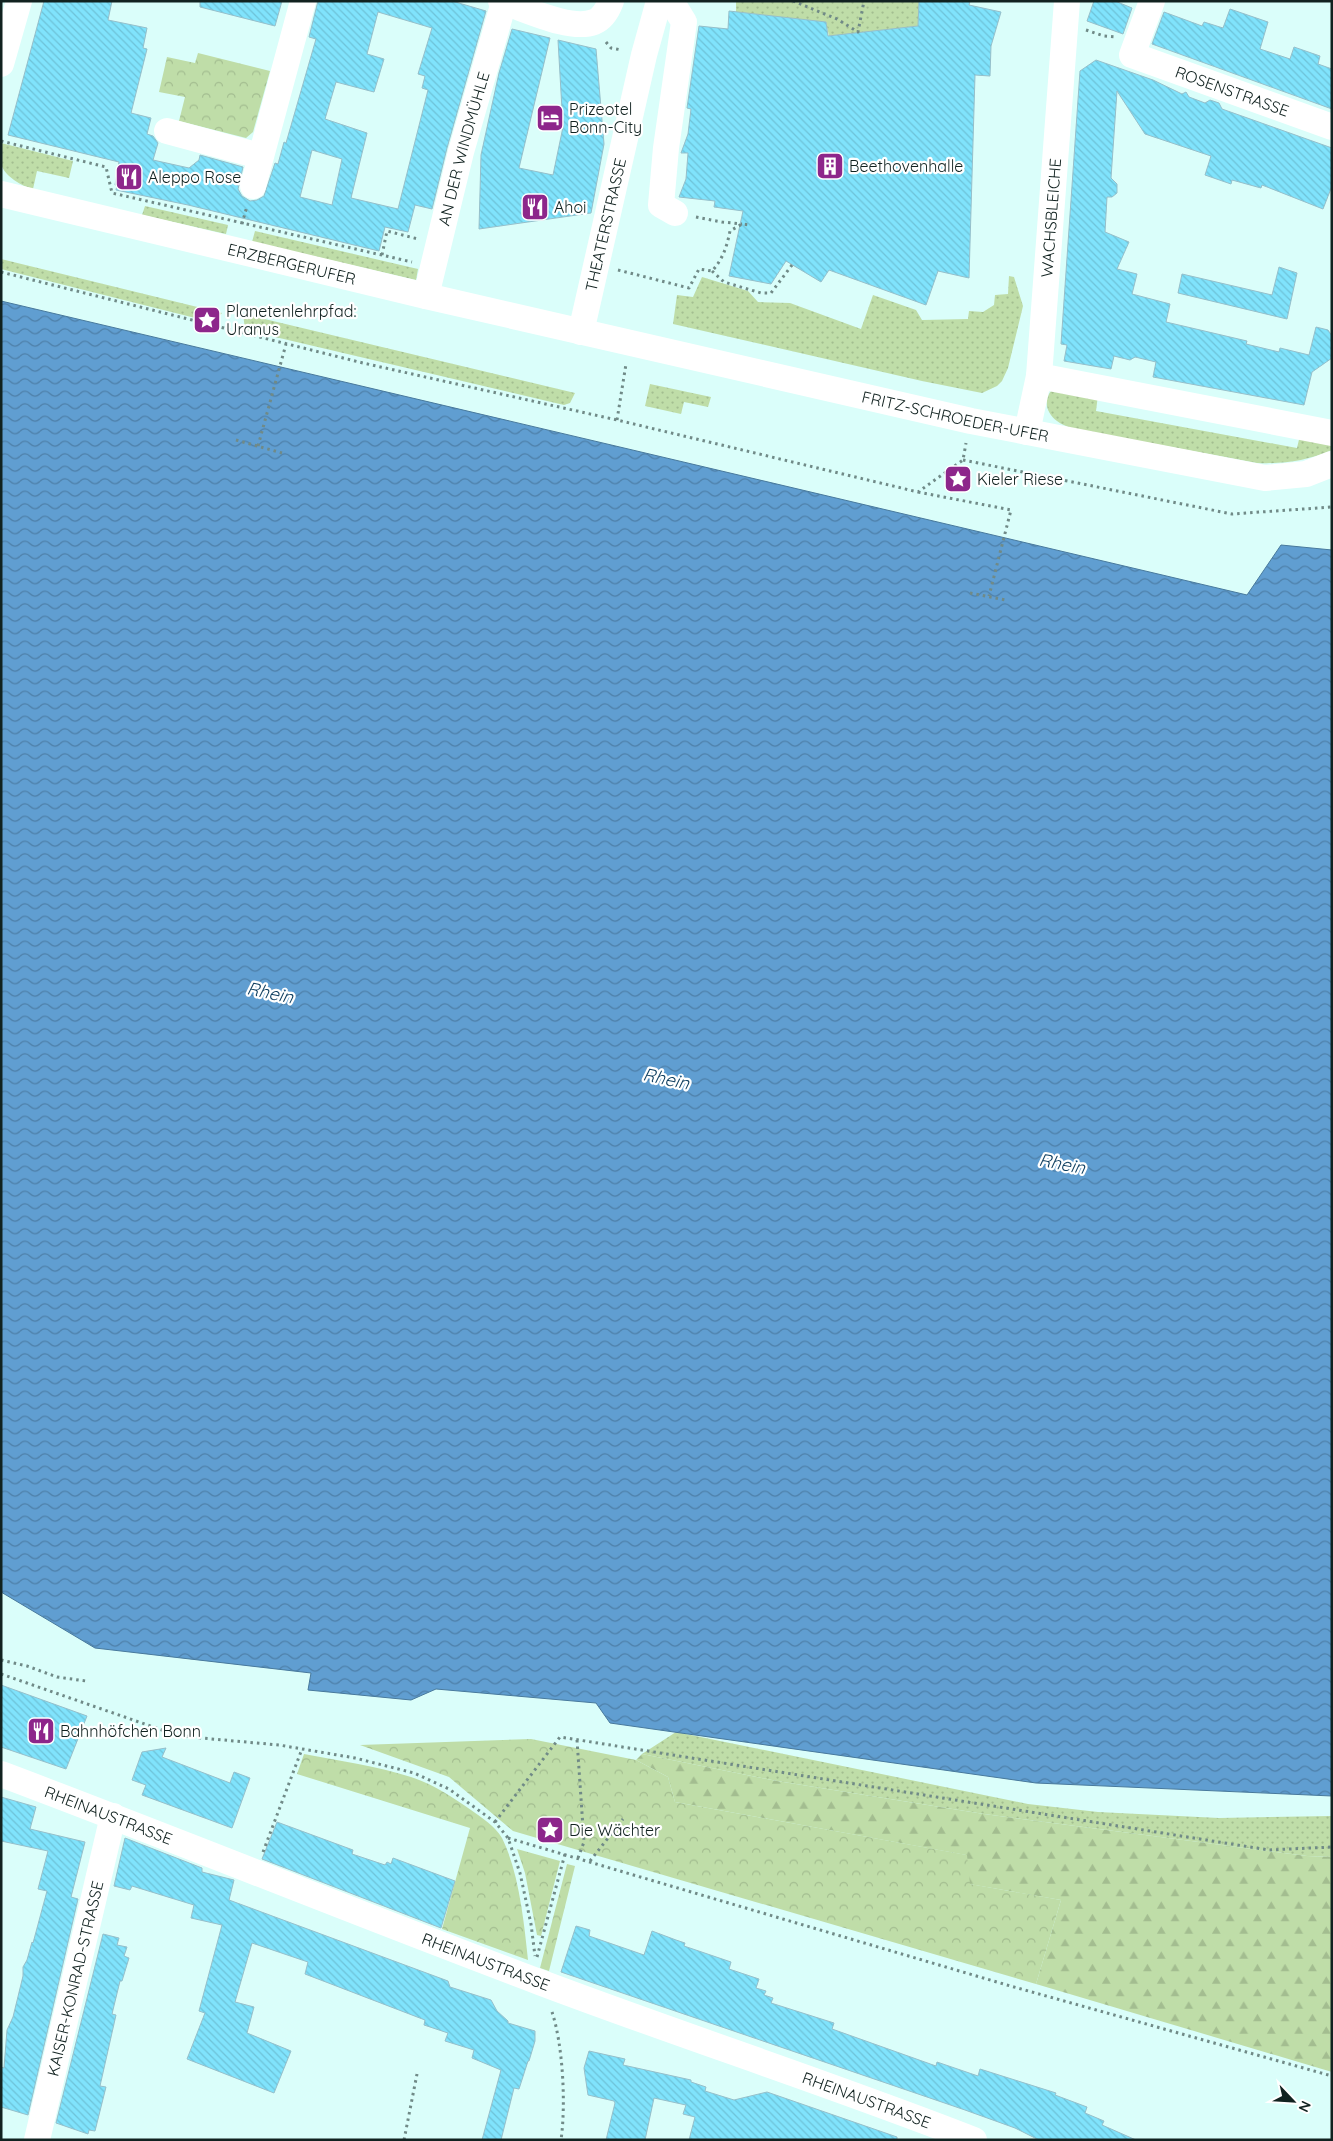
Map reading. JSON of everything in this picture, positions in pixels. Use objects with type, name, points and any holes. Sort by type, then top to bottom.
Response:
[{"type":"street","points":[[1,64],[19,1]]},
{"type":"street","points":[[253,186],[303,1]]},
{"type":"street","points":[[502,2],[581,25],[596,21],[604,14],[611,1]]},
{"type":"street","name":"THEATERSTRASSE","points":[[581,332],[658,1]]},
{"type":"street","points":[[672,1],[684,22],[666,148],[661,205],[675,212]]},
{"type":"street","name":"WACHSBLEICHE","points":[[1027,432],[1039,376],[1066,1]]},
{"type":"street","name":"ROSENSTRASSE","points":[[1152,1],[1132,55],[1332,126]]},
{"type":"street","name":"AN DER WINDMÜHLE","points":[[426,296],[502,2]]},
{"type":"street","points":[[167,131],[260,156]]},
{"type":"street","name":"ERZBERGERUFER","points":[[1,194],[240,234],[426,296],[581,332]]},
{"type":"street","name":"FRITZ-SCHROEDER-UFER","points":[[581,332],[971,421],[1265,478],[1306,474],[1332,464]]},
{"type":"street","points":[[1039,376],[1332,433]]},
{"type":"street","name":"RHEINAUSTRASSE","points":[[1,1774],[543,1984],[974,2140]]},
{"type":"street","name":"KAISER-KONRAD-STRASSE","points":[[37,2140],[112,1816]]},
{"type":"path","points":[[794,1],[837,19],[858,32],[864,1]]},
{"type":"path","points":[[1094,32],[1104,36],[1112,35]]},
{"type":"path","points":[[607,44],[611,48],[619,49]]},
{"type":"path","points":[[1,141],[106,167],[112,193],[240,234],[382,255],[435,256]]},
{"type":"path","points":[[675,212],[722,222],[750,225]]},
{"type":"path","points":[[712,271],[720,263],[728,246],[730,231],[742,224]]},
{"type":"path","points":[[382,255],[388,231],[435,256]]},
{"type":"path","points":[[638,275],[689,288],[699,269],[712,271],[724,282],[761,293],[772,293],[792,265]]},
{"type":"path","points":[[1,272],[363,363],[617,420],[918,492],[1011,510],[988,596]]},
{"type":"path","points":[[617,420],[630,343]]},
{"type":"path","points":[[258,446],[286,344]]},
{"type":"path","points":[[236,440],[282,452]]},
{"type":"path","points":[[918,492],[962,460],[1232,514],[1332,507]]},
{"type":"path","points":[[970,593],[1006,600]]},
{"type":"path","points":[[1,1660],[27,1666],[57,1677],[86,1681]]},
{"type":"path","points":[[1,1674],[162,1730],[190,1737],[302,1749],[355,1758],[414,1773],[449,1789],[495,1822],[508,1838],[526,1898],[536,1963],[565,1854]]},
{"type":"path","points":[[495,1822],[560,1737],[1269,1850],[1332,1847]]},
{"type":"path","points":[[577,1740],[584,1842],[578,1858]]},
{"type":"path","points":[[255,1874],[302,1749]]},
{"type":"path","points":[[590,1861],[623,1818]]},
{"type":"path","points":[[508,1838],[1007,1985],[1332,2076]]},
{"type":"path","points":[[543,1984],[556,2023],[563,2088],[563,2124],[560,2140]]},
{"type":"path","points":[[404,2140],[417,2074]]},
{"type":"green space","points":[[736,1],[919,1],[918,26],[829,36],[826,22],[736,12]]},
{"type":"green space","points":[[198,53],[270,71],[253,132],[246,138],[179,121],[185,97],[159,92],[167,57],[195,63]]},
{"type":"green space","points":[[1,143],[73,161],[69,178],[37,171],[33,189],[24,186],[10,177],[3,169],[1,164]]},
{"type":"green space","points":[[145,206],[228,225],[226,234],[142,215]]},
{"type":"green space","points":[[255,231],[418,269],[416,280],[252,242]]},
{"type":"green space","points":[[1,259],[222,313],[211,322],[1,269]]},
{"type":"green space","points":[[1009,276],[1014,277],[1023,306],[1008,368],[1002,381],[997,386],[982,393],[673,324],[677,295],[693,297],[702,277],[748,291],[758,302],[790,303],[861,329],[873,295],[916,310],[922,320],[968,319],[969,311],[983,312],[994,305],[995,295],[1008,294]]},
{"type":"green space","points":[[243,314],[575,393],[570,403],[564,405],[250,331],[245,329]]},
{"type":"green space","points":[[650,384],[711,397],[708,407],[684,402],[681,414],[645,406]]},
{"type":"green space","points":[[1051,391],[1098,395],[1096,411],[1297,448],[1301,431],[1332,437],[1332,450],[1295,461],[1257,463],[1090,433],[1064,425],[1051,415],[1047,407],[1047,399]]},
{"type":"green space","points":[[676,1732],[1028,1804],[1098,1812],[1219,1818],[1332,1816],[1332,1857],[1307,1856],[984,1814],[777,1781],[642,1754]]},
{"type":"green space","points":[[531,1739],[636,1760],[668,1777],[675,1802],[967,1855],[970,1884],[1061,1900],[1036,1984],[513,1831],[449,1777],[360,1745]]},
{"type":"green space","points":[[304,1754],[372,1767],[419,1780],[435,1787],[492,1826],[502,1838],[513,1866],[520,1897],[528,1960],[442,1929],[470,1828],[297,1774]]},
{"type":"green space","points":[[642,1754],[777,1781],[984,1814],[1307,1856],[1332,1857],[1332,2072],[1036,1984],[1061,1900],[969,1884],[966,1855],[675,1802],[668,1777],[636,1760]]},
{"type":"green space","points":[[517,1849],[560,1861],[541,1936],[537,1935],[525,1873]]},
{"type":"green space","points":[[567,1864],[575,1866],[549,1971],[540,1968]]},
{"type":"water","name":"Rhein","points":[[1,301],[1247,595],[1281,545],[1332,550],[1332,1796],[1036,1783],[610,1723],[596,1703],[436,1689],[411,1700],[308,1690],[311,1673],[95,1648],[1,1592]]},
{"type":"building","points":[[44,1],[112,1],[108,20],[147,28],[143,48],[147,49],[131,113],[151,118],[147,134],[153,136],[158,143],[153,160],[189,168],[199,160],[200,155],[243,167],[238,189],[242,196],[250,201],[257,200],[264,196],[275,163],[278,164],[284,142],[286,143],[316,39],[309,37],[318,1],[452,1],[486,11],[447,148],[432,209],[415,205],[408,232],[385,227],[379,251],[188,205],[116,190],[117,185],[115,185],[119,162],[8,135]],"holes":[[[378,12],[432,28],[418,74],[425,76],[422,88],[428,90],[398,209],[351,198],[367,133],[325,119],[336,82],[374,92],[384,59],[367,54]],[[312,150],[342,159],[332,205],[300,197]]]},
{"type":"building","points":[[200,1],[282,1],[275,26],[200,7]]},
{"type":"building","name":"Beethovenhalle","points":[[919,1],[970,1],[969,5],[1001,12],[991,46],[990,76],[975,75],[969,278],[938,271],[926,305],[829,270],[821,282],[786,261],[771,284],[729,276],[743,211],[714,207],[715,201],[679,197],[686,179],[688,153],[681,153],[688,134],[691,109],[687,108],[699,26],[728,29],[729,11],[826,22],[828,36],[918,26]]},
{"type":"building","points":[[1094,1],[1115,1],[1132,8],[1123,34],[1087,21]]},
{"type":"building","points":[[1230,9],[1268,22],[1260,49],[1290,59],[1294,47],[1320,56],[1318,64],[1332,69],[1332,109],[1152,44],[1164,12],[1202,26],[1204,22],[1223,28]]},
{"type":"building","points":[[512,29],[550,38],[519,168],[553,175],[563,127],[558,40],[596,49],[604,144],[591,213],[479,229],[481,155],[499,73]]},
{"type":"building","points":[[1096,60],[1153,80],[1182,94],[1186,92],[1189,97],[1205,103],[1210,100],[1219,103],[1222,109],[1332,148],[1332,186],[1323,209],[1262,185],[1261,188],[1232,180],[1231,184],[1205,175],[1211,156],[1145,134],[1117,91],[1111,178],[1117,184],[1117,193],[1112,197],[1107,197],[1105,232],[1129,242],[1117,269],[1137,274],[1132,294],[1170,304],[1166,322],[1247,341],[1246,344],[1279,352],[1280,348],[1309,355],[1316,327],[1328,330],[1332,336],[1332,358],[1312,372],[1304,405],[1153,377],[1156,362],[1135,357],[1130,360],[1114,356],[1111,369],[1064,361],[1067,345],[1061,344],[1080,71]]},
{"type":"building","points":[[1279,267],[1297,273],[1287,319],[1178,293],[1182,274],[1272,295]]},
{"type":"building","name":"Bahnhöfchen Bonn","points":[[1,1685],[87,1716],[66,1769],[1,1747]]},
{"type":"building","points":[[166,1748],[162,1757],[230,1783],[234,1772],[250,1778],[232,1828],[142,1795],[146,1785],[132,1780],[142,1752]]},
{"type":"building","points":[[1,1797],[36,1807],[30,1829],[85,1842],[71,1897],[78,1899],[28,2115],[1,2107],[1,2067],[4,2068],[7,2030],[13,2017],[23,1976],[23,1967],[33,1943],[47,1891],[38,1889],[48,1851],[1,1841]]},
{"type":"building","points":[[277,1822],[353,1850],[352,1854],[385,1865],[387,1862],[391,1864],[393,1858],[455,1881],[441,1928],[262,1859]]},
{"type":"building","points":[[125,1838],[202,1868],[202,1872],[234,1880],[229,1900],[448,1981],[450,1987],[491,2000],[497,2011],[508,2023],[535,2031],[535,2041],[529,2061],[519,2089],[514,2088],[501,2140],[482,2140],[501,2070],[472,2058],[474,2050],[445,2041],[448,2033],[424,2025],[425,2020],[305,1974],[308,1962],[252,1943],[235,2002],[254,2007],[247,2033],[291,2051],[274,2093],[187,2059],[205,2013],[199,2011],[222,1925],[191,1918],[194,1905],[132,1886],[130,1890],[114,1886]]},
{"type":"building","points":[[576,1926],[590,1930],[589,1936],[644,1955],[652,1931],[685,1943],[684,1946],[731,1962],[729,1969],[759,1979],[756,1988],[766,1991],[764,1995],[773,1998],[771,2003],[834,2023],[832,2029],[936,2066],[937,2062],[978,2076],[980,2069],[1056,2093],[1055,2095],[1087,2107],[1085,2113],[1104,2121],[1102,2125],[1136,2140],[1039,2140],[1015,2128],[965,2110],[561,1972]]},
{"type":"building","points":[[103,1934],[119,1938],[117,1945],[127,1947],[124,1956],[129,1958],[122,1981],[120,1981],[112,2014],[116,2015],[100,2086],[106,2087],[95,2131],[89,2130],[88,2134],[56,2123]]},
{"type":"building","points":[[589,2051],[625,2059],[623,2065],[691,2080],[691,2082],[706,2087],[705,2091],[734,2100],[767,2092],[897,2137],[897,2140],[689,2140],[695,2117],[683,2114],[686,2105],[654,2098],[645,2140],[606,2140],[615,2103],[614,2101],[588,2095],[584,2068]]},
{"type":"place","name":"Prizeotel Bonn-City","points":[[550,118]]},
{"type":"place","name":"Beethovenhalle","points":[[830,166]]},
{"type":"place","name":"Aleppo Rose","points":[[129,177]]},
{"type":"place","name":"Ahoi","points":[[535,207]]},
{"type":"place","name":"Planetenlehrpfad: Uranus","points":[[207,320]]},
{"type":"place","name":"Kieler Riese","points":[[958,479]]},
{"type":"place","name":"Bahnhöfchen Bonn","points":[[41,1731]]},
{"type":"place","name":"Die Wächter","points":[[550,1830]]}]
